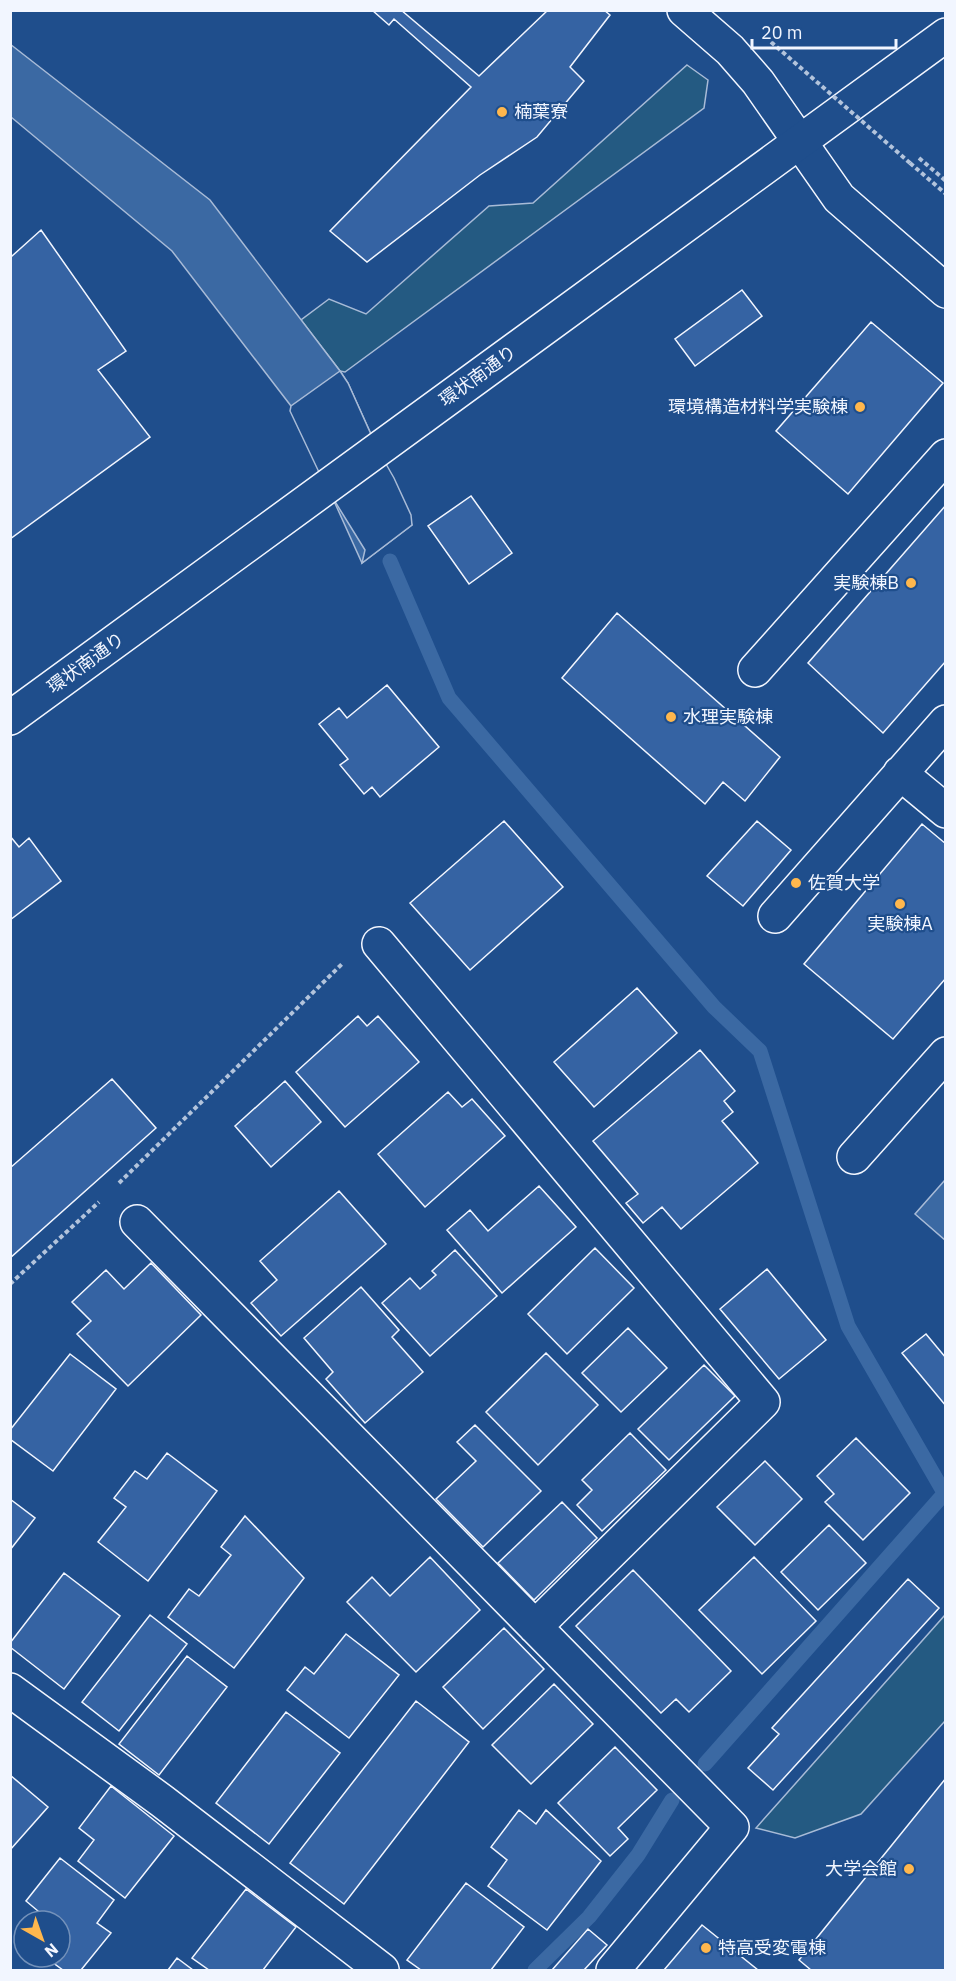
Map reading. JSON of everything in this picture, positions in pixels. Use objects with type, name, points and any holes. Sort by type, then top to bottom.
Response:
[{"type":"main road","points":[[684,10],[730,50],[758,82],[839,198],[945,291]]},
{"type":"main road","name":"環状南通り","points":[[10,718],[945,35]]},
{"type":"main road","points":[[755,670],[945,456]]},
{"type":"main road","points":[[775,916],[945,722]]},
{"type":"main road","points":[[900,773],[945,811]]},
{"type":"main road","points":[[379,944],[763,1402],[535,1628]]},
{"type":"main road","points":[[854,1157],[945,1054]]},
{"type":"main road","points":[[137,1222],[732,1827],[613,1971]]},
{"type":"main road","points":[[10,1690],[162,1801],[382,1971]]},
{"type":"path","points":[[771,42],[944,192]]},
{"type":"path","points":[[919,158],[945,181]]},
{"type":"path","points":[[944,192],[945,186]]},
{"type":"path","points":[[10,1284],[109,1193],[361,946],[379,944]]},
{"type":"path","points":[[109,1193],[137,1222]]},
{"type":"shaded area","points":[[10,44],[210,200],[340,371],[348,383],[412,525],[362,563],[291,406],[172,251],[11,117]]},
{"type":"shaded area","points":[[687,65],[708,80],[704,108],[345,372],[340,371],[301,320],[329,299],[366,314],[489,206],[533,203]]},
{"type":"shaded area","points":[[945,1180],[945,1240],[915,1214]]},
{"type":"shaded area","points":[[945,1615],[945,1721],[861,1814],[795,1838],[756,1828]]},
{"type":"pier","points":[[340,371],[348,383],[411,515],[412,525],[362,563],[365,550],[326,487],[290,411],[291,406]]},
{"type":"building","name":"楠葉寮","points":[[372,10],[401,10],[479,76],[548,10],[604,10],[610,15],[570,67],[584,81],[537,137],[480,175],[367,262],[330,231],[471,87],[394,19],[389,25]]},
{"type":"building","points":[[41,230],[126,351],[98,370],[150,437],[10,539],[10,254],[12,256]]},
{"type":"building","points":[[742,290],[762,316],[695,366],[675,339]]},
{"type":"building","name":"環境構造材料学実験棟","points":[[871,322],[943,383],[848,494],[776,431]]},
{"type":"building","points":[[471,496],[512,553],[469,584],[428,526]]},
{"type":"building","name":"実験棟B","points":[[946,505],[946,661],[883,733],[808,663]]},
{"type":"building","name":"水理実験棟","points":[[617,613],[780,757],[745,801],[723,782],[705,804],[562,678]]},
{"type":"building","points":[[387,685],[439,747],[380,797],[372,787],[364,794],[340,765],[348,759],[319,724],[339,708],[347,718]]},
{"type":"building","points":[[504,821],[563,887],[470,970],[410,903]]},
{"type":"building","points":[[757,821],[791,850],[743,906],[707,876]]},
{"type":"building","name":"実験棟A","points":[[922,824],[946,844],[946,978],[893,1039],[804,964]]},
{"type":"building","points":[[10,836],[19,847],[29,838],[61,881],[10,920]]},
{"type":"building","points":[[637,988],[677,1033],[594,1107],[554,1062]]},
{"type":"building","points":[[358,1016],[367,1026],[378,1016],[419,1062],[345,1127],[296,1072]]},
{"type":"building","points":[[700,1050],[735,1091],[724,1101],[733,1112],[722,1121],[758,1163],[681,1229],[662,1207],[643,1223],[626,1203],[638,1194],[593,1141]]},
{"type":"building","points":[[112,1079],[156,1128],[10,1258],[10,1168]]},
{"type":"building","points":[[285,1081],[321,1122],[271,1167],[235,1126]]},
{"type":"building","points":[[448,1092],[462,1107],[472,1099],[505,1136],[425,1207],[378,1154]]},
{"type":"building","points":[[539,1186],[576,1227],[502,1293],[447,1230],[470,1210],[488,1231]]},
{"type":"building","points":[[339,1191],[386,1244],[281,1336],[251,1303],[277,1280],[260,1261]]},
{"type":"building","points":[[595,1248],[634,1288],[567,1354],[528,1314]]},
{"type":"building","points":[[455,1250],[497,1296],[430,1356],[382,1303],[410,1278],[420,1289],[436,1275],[432,1271]]},
{"type":"building","points":[[151,1263],[201,1315],[128,1386],[77,1334],[91,1321],[72,1302],[106,1270],[124,1289]]},
{"type":"building","points":[[767,1269],[826,1340],[779,1379],[720,1309]]},
{"type":"building","points":[[361,1287],[399,1330],[392,1337],[423,1372],[365,1423],[326,1379],[333,1372],[304,1338]]},
{"type":"building","points":[[628,1328],[667,1368],[621,1412],[582,1373]]},
{"type":"building","points":[[926,1334],[946,1358],[946,1406],[902,1353]]},
{"type":"building","points":[[546,1353],[598,1405],[538,1465],[486,1412]]},
{"type":"building","points":[[70,1354],[116,1389],[53,1471],[10,1439],[10,1430]]},
{"type":"building","points":[[704,1365],[735,1396],[669,1460],[638,1429]]},
{"type":"building","points":[[475,1425],[541,1491],[483,1547],[436,1499],[476,1461],[457,1442]]},
{"type":"building","points":[[630,1433],[666,1470],[602,1531],[577,1505],[592,1490],[582,1480]]},
{"type":"building","points":[[856,1438],[910,1493],[863,1540],[825,1502],[834,1494],[817,1476]]},
{"type":"building","points":[[167,1453],[217,1491],[148,1581],[98,1542],[126,1507],[114,1498],[135,1471],[147,1479]]},
{"type":"building","points":[[765,1461],[802,1499],[755,1545],[717,1507]]},
{"type":"building","points":[[10,1499],[35,1518],[10,1550]]},
{"type":"building","points":[[562,1502],[597,1538],[534,1600],[498,1563]]},
{"type":"building","points":[[245,1516],[304,1578],[234,1668],[168,1617],[189,1589],[199,1596],[231,1555],[221,1547]]},
{"type":"building","points":[[829,1525],[866,1563],[818,1610],[781,1572]]},
{"type":"building","points":[[430,1557],[480,1610],[416,1672],[347,1602],[372,1577],[390,1596]]},
{"type":"building","points":[[754,1557],[816,1621],[762,1674],[699,1610]]},
{"type":"building","points":[[633,1570],[731,1671],[689,1712],[676,1699],[661,1713],[576,1626]]},
{"type":"building","points":[[64,1573],[120,1616],[64,1689],[10,1647],[10,1643]]},
{"type":"building","points":[[908,1579],[939,1608],[773,1790],[748,1768],[779,1734],[772,1728]]},
{"type":"building","points":[[150,1615],[187,1644],[119,1731],[82,1702]]},
{"type":"building","points":[[504,1628],[544,1669],[483,1729],[443,1687]]},
{"type":"building","points":[[346,1634],[399,1675],[349,1738],[287,1690],[305,1667],[314,1674]]},
{"type":"building","points":[[187,1656],[227,1687],[159,1775],[119,1744]]},
{"type":"building","points":[[554,1684],[593,1724],[531,1784],[492,1745]]},
{"type":"building","points":[[416,1701],[469,1742],[344,1904],[290,1863]]},
{"type":"building","points":[[286,1712],[340,1753],[269,1844],[216,1803]]},
{"type":"building","points":[[615,1747],[657,1790],[618,1828],[628,1839],[610,1856],[558,1803]]},
{"type":"building","points":[[10,1775],[48,1807],[10,1850]]},
{"type":"building","name":"大学会館","points":[[946,1778],[946,1970],[811,1970],[799,1960]]},
{"type":"building","points":[[111,1786],[174,1836],[125,1898],[78,1861],[94,1840],[79,1828]]},
{"type":"building","points":[[519,1810],[536,1824],[546,1810],[601,1861],[547,1930],[488,1886],[507,1860],[491,1847]]},
{"type":"building","points":[[60,1858],[114,1900],[97,1923],[111,1933],[81,1970],[63,1970],[72,1969],[72,1909],[36,1909],[26,1901]]},
{"type":"building","points":[[466,1883],[524,1927],[491,1970],[421,1970],[407,1960]]},
{"type":"building","points":[[246,1889],[296,1927],[263,1970],[209,1970],[192,1958]]},
{"type":"building","name":"特高受変電棟","points":[[702,1925],[758,1970],[664,1970]]},
{"type":"building","points":[[588,1929],[607,1945],[584,1970],[552,1970]]},
{"type":"building","points":[[177,1958],[193,1970],[168,1970]]},
{"type":"waterway","points":[[390,561],[449,698],[714,1007],[760,1051],[848,1326],[946,1496]]},
{"type":"waterway","points":[[705,1764],[943,1495]]},
{"type":"waterway","points":[[535,1970],[589,1917],[638,1855],[672,1800]]},
{"type":"place","name":"楠葉寮","points":[[502,112]]},
{"type":"place","name":"環境構造材料学実験棟","points":[[860,407]]},
{"type":"place","name":"実験棟B","points":[[911,583]]},
{"type":"place","name":"水理実験棟","points":[[671,717]]},
{"type":"place","name":"佐賀大学","points":[[796,883]]},
{"type":"place","name":"実験棟A","points":[[900,904]]},
{"type":"place","name":"大学会館","points":[[909,1869]]},
{"type":"place","name":"特高受変電棟","points":[[706,1948]]}]
